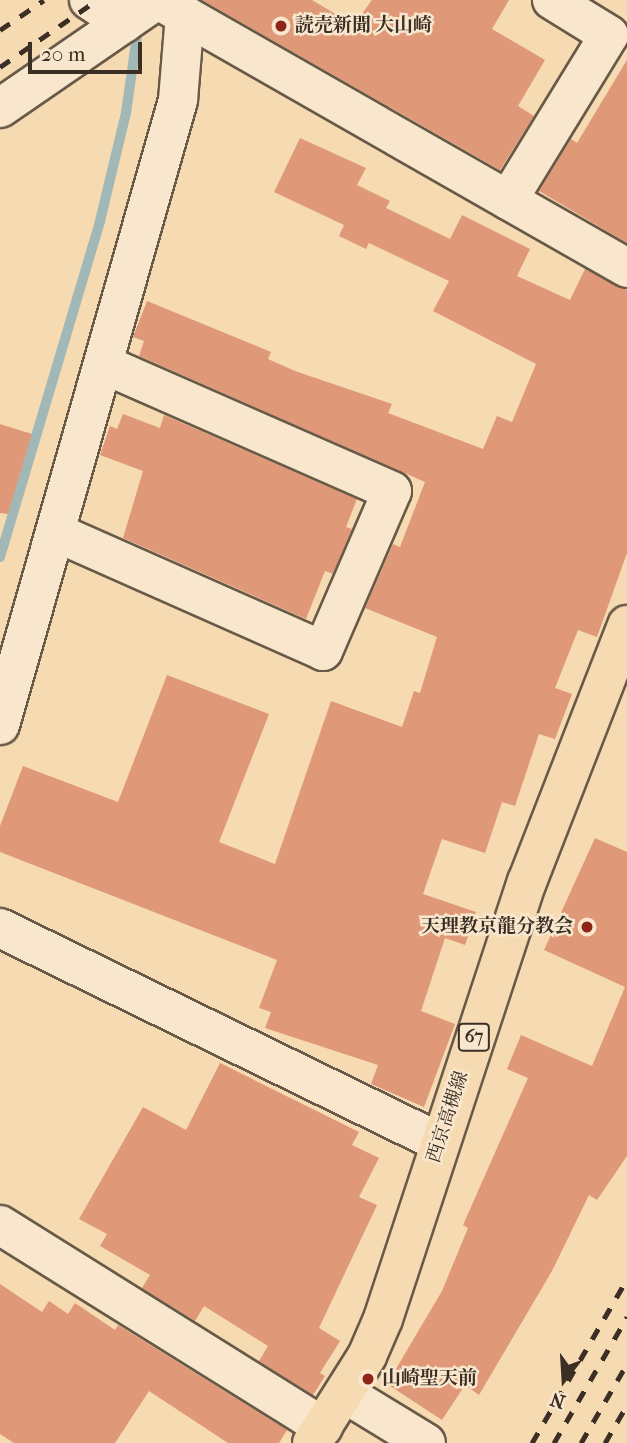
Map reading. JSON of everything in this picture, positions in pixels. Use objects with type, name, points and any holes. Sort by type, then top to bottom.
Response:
[{"type":"main road","name":"西京高槻線","points":[[318,1435],[344,1393],[383,1319],[439,1142],[527,882],[627,625]]},
{"type":"street","points":[[89,0],[124,23]]},
{"type":"street","points":[[508,200],[609,35],[552,0]]},
{"type":"street","points":[[0,108],[124,23],[167,5]]},
{"type":"street","points":[[167,5],[627,268]]},
{"type":"street","points":[[0,725],[105,365],[178,100],[167,5]]},
{"type":"street","points":[[55,532],[323,651],[392,491],[105,365]]},
{"type":"street","points":[[0,928],[439,1142]]},
{"type":"street","points":[[0,1225],[318,1435]]},
{"type":"street","points":[[344,1393],[426,1443]]},
{"type":"building","points":[[202,0],[312,0],[354,25],[372,0],[509,0],[492,29],[545,60],[518,106],[534,116],[500,170]]},
{"type":"building","points":[[627,60],[627,243],[539,191],[571,139],[577,143]]},
{"type":"building","points":[[300,138],[366,168],[357,185],[390,201],[386,208],[450,239],[462,215],[530,249],[517,276],[570,300],[585,269],[627,290],[627,553],[597,637],[578,630],[555,688],[572,694],[555,739],[539,734],[515,806],[502,802],[485,853],[442,839],[423,894],[476,912],[465,945],[445,938],[421,1011],[455,1024],[424,1107],[371,1084],[378,1065],[265,1028],[271,1012],[259,1008],[277,960],[0,852],[0,826],[23,766],[118,802],[167,675],[269,714],[219,842],[275,864],[331,701],[402,727],[414,691],[420,693],[437,637],[365,608],[393,544],[400,547],[425,482],[139,356],[144,341],[133,337],[147,301],[271,352],[268,359],[295,371],[392,404],[388,413],[483,449],[497,416],[512,422],[536,364],[433,311],[449,281],[369,243],[366,249],[339,236],[344,225],[274,192]]},
{"type":"building","points":[[123,414],[160,428],[164,415],[357,499],[346,527],[352,529],[333,574],[325,571],[306,619],[123,538],[143,471],[100,455],[110,426],[117,429]]},
{"type":"building","points":[[0,424],[32,434],[8,514],[0,513]]},
{"type":"building","points":[[595,838],[627,852],[627,1156],[597,1200],[589,1195],[552,1271],[479,1395],[465,1385],[442,1420],[387,1384],[442,1291],[468,1228],[463,1225],[528,1078],[507,1069],[521,1035],[592,1066],[625,987],[544,950]]},
{"type":"building","points":[[220,1063],[359,1132],[352,1145],[379,1158],[359,1197],[377,1205],[319,1328],[340,1341],[320,1373],[325,1376],[313,1395],[259,1361],[268,1346],[204,1306],[195,1321],[142,1288],[150,1275],[100,1246],[107,1234],[79,1219],[143,1107],[186,1130]]},
{"type":"building","points":[[0,1284],[42,1312],[49,1301],[68,1314],[75,1303],[115,1330],[118,1325],[287,1430],[279,1443],[228,1443],[149,1391],[115,1443],[14,1443],[0,1434]]},
{"type":"waterway","points":[[0,557],[100,221],[126,113],[139,22]]},
{"type":"railway","points":[[0,30],[44,0]]},
{"type":"railway","points":[[0,67],[97,0]]},
{"type":"railway","points":[[532,1443],[627,1279]]},
{"type":"railway","points":[[554,1443],[627,1317]]},
{"type":"railway","points":[[581,1443],[627,1364]]},
{"type":"railway","points":[[605,1443],[627,1405]]},
{"type":"place","name":"読売新聞 大山崎","points":[[281,26]]},
{"type":"place","name":"天理教京龍分教会","points":[[587,927]]},
{"type":"place","name":"山崎聖天前","points":[[368,1379]]}]
